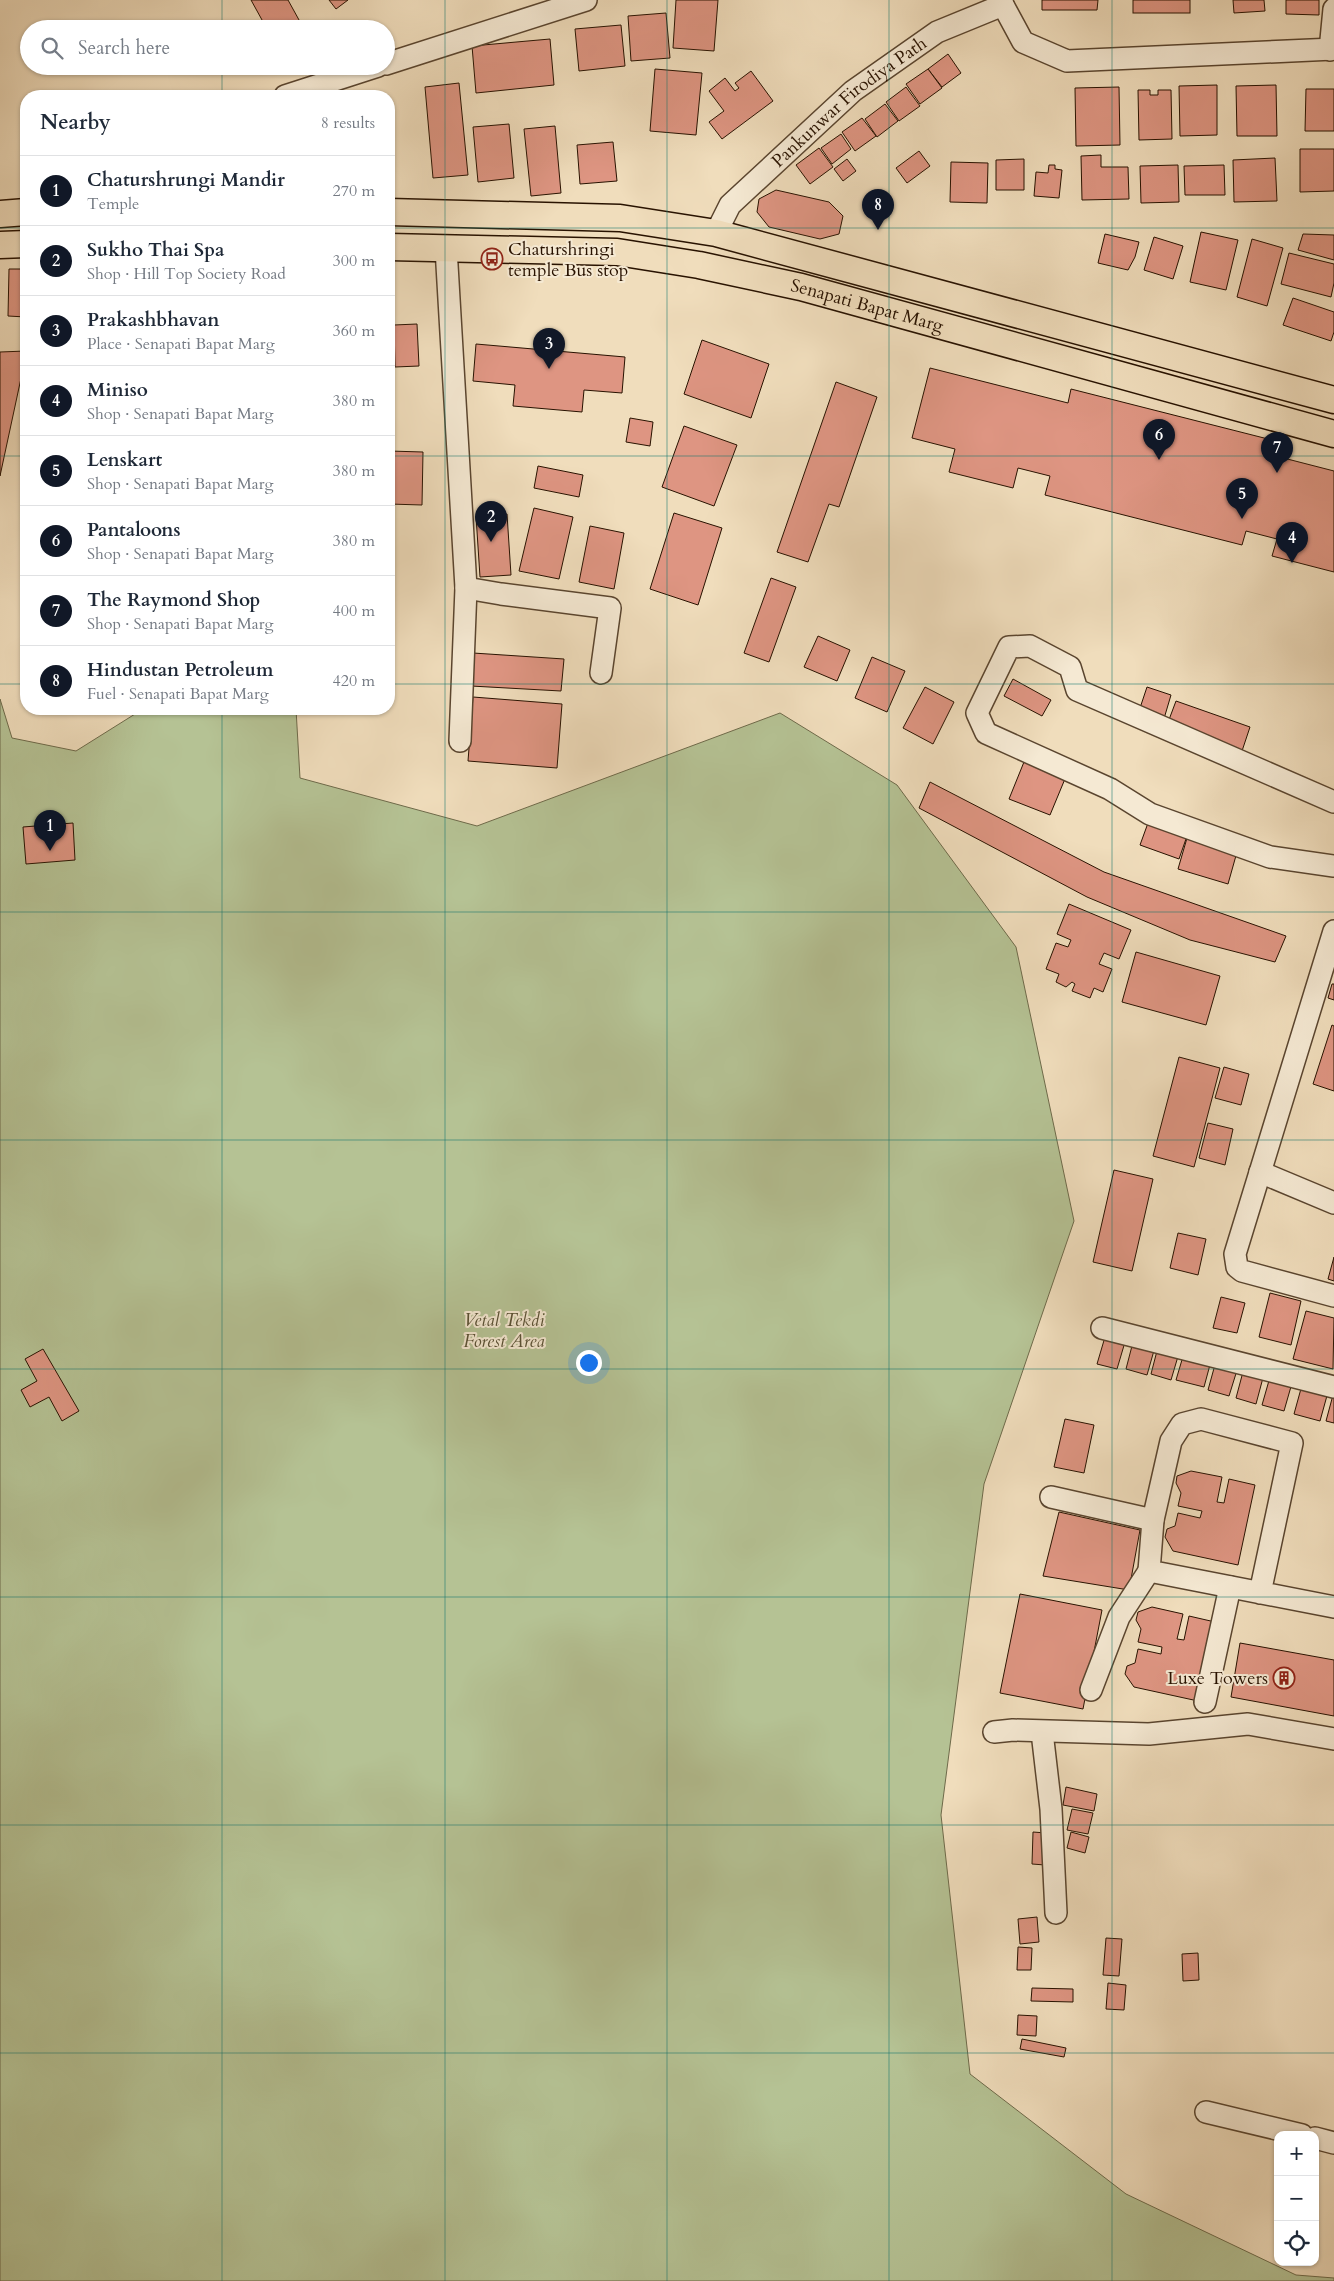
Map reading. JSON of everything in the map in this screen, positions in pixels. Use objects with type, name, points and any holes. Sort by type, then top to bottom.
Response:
[{"type":"main road","points":[[0,214],[20,212]]},
{"type":"main road","name":"Senapati Bapat Marg","points":[[395,212],[620,218],[716,233],[1334,400]]},
{"type":"main road","points":[[0,245],[20,244]]},
{"type":"main road","name":"Senapati Bapat Marg","points":[[395,247],[617,252],[698,265],[801,287],[1334,434]]},
{"type":"street","points":[[395,61],[586,0]]},
{"type":"street","points":[[1004,3],[1023,42],[1067,61],[1332,50],[1334,9]]},
{"type":"street","name":"Pankunwar Firodiya Path","points":[[716,233],[730,205],[853,91],[937,32],[1004,3]]},
{"type":"street","points":[[303,90],[350,75]]},
{"type":"street","points":[[446,248],[466,588],[460,741]]},
{"type":"street","points":[[466,588],[610,608],[601,673]]},
{"type":"street","points":[[1334,802],[1078,690],[1070,667],[1030,646],[1009,646],[977,713],[986,733],[1110,789],[1150,814],[1270,857],[1334,866]]},
{"type":"street","points":[[1334,931],[1235,1254],[1237,1267],[1242,1272],[1334,1296]]},
{"type":"street","points":[[1260,1172],[1334,1203]]},
{"type":"street","points":[[1102,1328],[1334,1387]]},
{"type":"street","points":[[1091,1690],[1118,1617],[1149,1571],[1153,1520],[1171,1441],[1182,1424],[1201,1419],[1292,1443],[1260,1593]]},
{"type":"street","points":[[1051,1497],[1153,1520]]},
{"type":"street","points":[[1149,1571],[1334,1607]]},
{"type":"street","points":[[1205,1702],[1230,1587]]},
{"type":"street","points":[[994,1732],[1013,1730],[1150,1734],[1248,1724],[1334,1739]]},
{"type":"street","points":[[1042,1732],[1051,1809],[1056,1913]]},
{"type":"street","points":[[1206,2112],[1285,2131]]},
{"type":"street","points":[[1319,2139],[1334,2143]]},
{"type":"green space","name":"Vetal Tekdi Forest Area","points":[[0,699],[12,738],[76,751],[133,715],[296,715],[300,778],[477,826],[780,713],[897,785],[1016,947],[1074,1221],[984,1484],[941,1815],[970,2074],[1126,2194],[1274,2266],[1296,2275],[1334,2278],[1334,2281],[0,2281]]},
{"type":"building","points":[[251,0],[288,0],[299,20],[262,20]]},
{"type":"building","points":[[329,0],[348,0],[336,9]]},
{"type":"building","points":[[676,0],[718,0],[714,51],[673,48]]},
{"type":"building","points":[[1042,0],[1098,0],[1097,10],[1042,10]]},
{"type":"building","points":[[1133,0],[1190,0],[1190,13],[1133,13]]},
{"type":"building","points":[[1233,0],[1264,0],[1265,11],[1234,13]]},
{"type":"building","points":[[1286,0],[1319,0],[1319,15],[1286,14]]},
{"type":"building","points":[[666,13],[670,58],[631,61],[628,16]]},
{"type":"building","points":[[621,25],[625,66],[579,71],[575,29]]},
{"type":"building","points":[[550,39],[554,85],[476,93],[472,46]]},
{"type":"building","points":[[948,54],[961,73],[942,87],[928,69]]},
{"type":"building","points":[[655,69],[702,73],[696,135],[650,131]]},
{"type":"building","points":[[928,69],[942,88],[920,104],[906,84]]},
{"type":"building","points":[[751,71],[773,101],[722,139],[709,122],[724,111],[709,91],[725,78],[735,91],[739,88],[735,83]]},
{"type":"building","points":[[459,83],[468,175],[433,178],[425,87]]},
{"type":"building","points":[[1217,85],[1217,135],[1180,136],[1179,86]]},
{"type":"building","points":[[1276,85],[1277,136],[1237,136],[1236,86]]},
{"type":"building","points":[[906,87],[920,106],[899,121],[886,102]]},
{"type":"building","points":[[1119,87],[1120,145],[1076,146],[1075,88]]},
{"type":"building","points":[[1306,89],[1334,89],[1334,131],[1305,131]]},
{"type":"building","points":[[1138,90],[1150,90],[1150,95],[1158,95],[1158,90],[1171,90],[1172,139],[1139,140]]},
{"type":"building","points":[[885,104],[898,121],[877,137],[865,119]]},
{"type":"building","points":[[862,118],[876,136],[855,151],[842,132]]},
{"type":"building","points":[[509,124],[514,178],[478,182],[473,127]]},
{"type":"building","points":[[555,126],[561,193],[531,196],[524,129]]},
{"type":"building","points":[[841,134],[851,149],[832,164],[821,148]]},
{"type":"building","points":[[613,142],[617,181],[580,184],[577,145]]},
{"type":"building","points":[[819,148],[833,167],[810,184],[796,165]]},
{"type":"building","points":[[1300,149],[1334,149],[1334,191],[1300,192]]},
{"type":"building","points":[[919,151],[930,166],[907,183],[896,168]]},
{"type":"building","points":[[1101,155],[1101,167],[1128,167],[1129,199],[1082,200],[1081,156]]},
{"type":"building","points":[[1275,158],[1277,201],[1234,202],[1233,160]]},
{"type":"building","points":[[847,159],[856,171],[843,181],[834,169]]},
{"type":"building","points":[[1024,159],[1024,190],[996,190],[996,160]]},
{"type":"building","points":[[951,162],[988,163],[987,203],[950,202]]},
{"type":"building","points":[[1049,165],[1055,165],[1055,169],[1062,170],[1059,198],[1034,196],[1036,172],[1048,173]]},
{"type":"building","points":[[1178,165],[1179,202],[1141,203],[1140,166]]},
{"type":"building","points":[[1224,165],[1225,195],[1185,195],[1184,166]]},
{"type":"building","points":[[776,190],[829,202],[843,216],[839,234],[820,239],[769,227],[757,212],[759,199]]},
{"type":"building","points":[[1201,232],[1238,240],[1226,290],[1190,282]]},
{"type":"building","points":[[1105,234],[1139,242],[1135,257],[1128,270],[1098,263]]},
{"type":"building","points":[[1303,234],[1334,235],[1334,260],[1298,250]]},
{"type":"building","points":[[1154,237],[1183,246],[1173,279],[1144,270]]},
{"type":"building","points":[[1252,239],[1283,248],[1267,306],[1237,297]]},
{"type":"building","points":[[1289,253],[1334,264],[1334,283],[1331,297],[1281,284]]},
{"type":"building","points":[[9,269],[20,269],[20,317],[8,316]]},
{"type":"building","points":[[1293,298],[1334,312],[1334,332],[1331,341],[1283,325]]},
{"type":"building","points":[[417,324],[419,366],[395,367],[395,325]]},
{"type":"building","points":[[702,340],[769,364],[751,418],[684,394]]},
{"type":"building","points":[[476,344],[625,357],[622,393],[584,390],[582,412],[513,406],[515,385],[473,381]]},
{"type":"building","points":[[20,351],[20,383],[0,476],[0,352]]},
{"type":"building","points":[[930,368],[1068,403],[1071,389],[1268,439],[1264,453],[1334,471],[1334,572],[1272,556],[1277,539],[1246,531],[1242,545],[1045,495],[1050,476],[1018,468],[1013,488],[949,472],[955,449],[912,438]]},
{"type":"building","points":[[836,382],[877,397],[839,507],[829,504],[808,562],[777,552]]},
{"type":"building","points":[[630,418],[653,422],[650,446],[626,442]]},
{"type":"building","points":[[684,426],[737,445],[714,506],[662,487]]},
{"type":"building","points":[[395,451],[423,452],[422,505],[395,504]]},
{"type":"building","points":[[538,466],[583,475],[579,497],[534,488]]},
{"type":"building","points":[[534,508],[573,517],[559,579],[519,571]]},
{"type":"building","points":[[674,513],[722,528],[698,605],[650,589]]},
{"type":"building","points":[[507,514],[511,575],[480,577],[476,516]]},
{"type":"building","points":[[590,526],[624,533],[614,589],[579,582]]},
{"type":"building","points":[[771,578],[796,587],[769,662],[744,653]]},
{"type":"building","points":[[818,636],[850,650],[837,681],[804,667]]},
{"type":"building","points":[[473,653],[564,659],[561,691],[471,686]]},
{"type":"building","points":[[872,657],[905,671],[887,712],[855,698]]},
{"type":"building","points":[[1013,679],[1051,700],[1042,716],[1004,696]]},
{"type":"building","points":[[925,687],[954,702],[933,744],[903,728]]},
{"type":"building","points":[[1147,687],[1171,695],[1163,722],[1138,714]]},
{"type":"building","points":[[473,697],[562,704],[557,768],[468,761]]},
{"type":"building","points":[[1176,701],[1250,727],[1242,751],[1167,725]]},
{"type":"building","points":[[1026,757],[1067,774],[1050,815],[1009,799]]},
{"type":"building","points":[[930,782],[1104,872],[1286,936],[1275,962],[1190,940],[1087,897],[919,808]]},
{"type":"building","points":[[73,823],[75,860],[26,864],[23,827]]},
{"type":"building","points":[[1148,823],[1187,836],[1179,859],[1140,845]]},
{"type":"building","points":[[1187,838],[1237,852],[1228,884],[1178,869]]},
{"type":"building","points":[[1069,904],[1131,930],[1119,959],[1104,953],[1099,964],[1112,969],[1103,992],[1094,988],[1090,998],[1072,991],[1075,984],[1072,982],[1066,987],[1056,982],[1059,974],[1046,969],[1056,943],[1068,947],[1071,940],[1057,934]]},
{"type":"building","points":[[1136,952],[1220,976],[1206,1025],[1122,1002]]},
{"type":"building","points":[[1332,984],[1334,984],[1334,1000],[1328,998]]},
{"type":"building","points":[[1332,1025],[1334,1026],[1334,1091],[1313,1084]]},
{"type":"building","points":[[1179,1057],[1220,1068],[1194,1167],[1153,1156]]},
{"type":"building","points":[[1224,1067],[1249,1074],[1241,1105],[1215,1098]]},
{"type":"building","points":[[1208,1123],[1233,1129],[1225,1165],[1199,1158]]},
{"type":"building","points":[[1114,1170],[1153,1179],[1132,1271],[1093,1262]]},
{"type":"building","points":[[1178,1233],[1206,1239],[1198,1275],[1170,1268]]},
{"type":"building","points":[[1334,1257],[1334,1281],[1328,1279]]},
{"type":"building","points":[[1270,1293],[1301,1301],[1291,1345],[1259,1337]]},
{"type":"building","points":[[1221,1297],[1245,1303],[1237,1333],[1213,1328]]},
{"type":"building","points":[[1306,1311],[1334,1318],[1333,1369],[1293,1359]]},
{"type":"building","points":[[1105,1337],[1125,1342],[1117,1369],[1097,1364]]},
{"type":"building","points":[[1133,1342],[1155,1347],[1147,1375],[1126,1369]]},
{"type":"building","points":[[1158,1347],[1179,1353],[1171,1380],[1151,1374]]},
{"type":"building","points":[[43,1349],[79,1411],[62,1421],[49,1397],[30,1407],[21,1390],[37,1381],[25,1359]]},
{"type":"building","points":[[1184,1353],[1211,1361],[1204,1387],[1176,1380]]},
{"type":"building","points":[[1216,1361],[1238,1367],[1229,1396],[1208,1390]]},
{"type":"building","points":[[1244,1368],[1264,1374],[1256,1404],[1236,1398]]},
{"type":"building","points":[[1270,1377],[1292,1383],[1284,1411],[1262,1405]]},
{"type":"building","points":[[1302,1385],[1328,1392],[1320,1421],[1294,1414]]},
{"type":"building","points":[[1334,1395],[1334,1423],[1326,1421]]},
{"type":"building","points":[[1065,1419],[1094,1425],[1084,1473],[1054,1467]]},
{"type":"building","points":[[1191,1471],[1222,1477],[1217,1502],[1224,1503],[1229,1479],[1255,1485],[1238,1565],[1173,1551],[1165,1537],[1167,1529],[1175,1526],[1178,1513],[1200,1518],[1202,1511],[1178,1506],[1181,1493],[1176,1483],[1177,1476]]},
{"type":"building","points":[[1059,1512],[1140,1530],[1129,1590],[1043,1576]]},
{"type":"building","points":[[1020,1594],[1102,1610],[1083,1709],[1000,1693]]},
{"type":"building","points":[[1152,1607],[1183,1614],[1177,1639],[1184,1640],[1189,1616],[1215,1622],[1198,1701],[1134,1687],[1125,1674],[1127,1666],[1135,1663],[1138,1649],[1161,1654],[1162,1647],[1138,1642],[1141,1629],[1136,1620],[1138,1612]]},
{"type":"building","name":"Luxe Towers","points":[[1240,1643],[1334,1660],[1334,1716],[1231,1697]]},
{"type":"building","points":[[1066,1787],[1097,1794],[1094,1811],[1063,1805]]},
{"type":"building","points":[[1072,1809],[1093,1813],[1088,1834],[1067,1830]]},
{"type":"building","points":[[1033,1832],[1046,1833],[1045,1865],[1032,1864]]},
{"type":"building","points":[[1071,1832],[1089,1837],[1085,1853],[1067,1848]]},
{"type":"building","points":[[1037,1917],[1039,1942],[1020,1944],[1018,1919]]},
{"type":"building","points":[[1106,1938],[1122,1939],[1119,1976],[1103,1975]]},
{"type":"building","points":[[1018,1947],[1032,1948],[1031,1970],[1017,1970]]},
{"type":"building","points":[[1198,1953],[1199,1980],[1183,1981],[1182,1954]]},
{"type":"building","points":[[1108,1983],[1126,1985],[1124,2010],[1106,2009]]},
{"type":"building","points":[[1032,1988],[1073,1989],[1073,2002],[1031,2001]]},
{"type":"building","points":[[1018,2015],[1037,2016],[1036,2036],[1017,2035]]},
{"type":"building","points":[[1022,2039],[1066,2048],[1064,2057],[1020,2049]]},
{"type":"place","name":"Hindustan Petroleum","points":[[878,230]]},
{"type":"place","name":"Chaturshringi temple Bus stop","points":[[492,259]]},
{"type":"place","name":"Prakashbhavan","points":[[549,369]]},
{"type":"place","name":"Pantaloons","points":[[1159,460]]},
{"type":"place","name":"The Raymond Shop","points":[[1277,473]]},
{"type":"place","name":"Lenskart","points":[[1242,519]]},
{"type":"place","name":"Sukho Thai Spa","points":[[491,542]]},
{"type":"place","name":"Miniso","points":[[1292,563]]},
{"type":"place","name":"Chaturshrungi Mandir","points":[[50,851]]},
{"type":"place","name":"Luxe Towers","points":[[1284,1678]]}]
